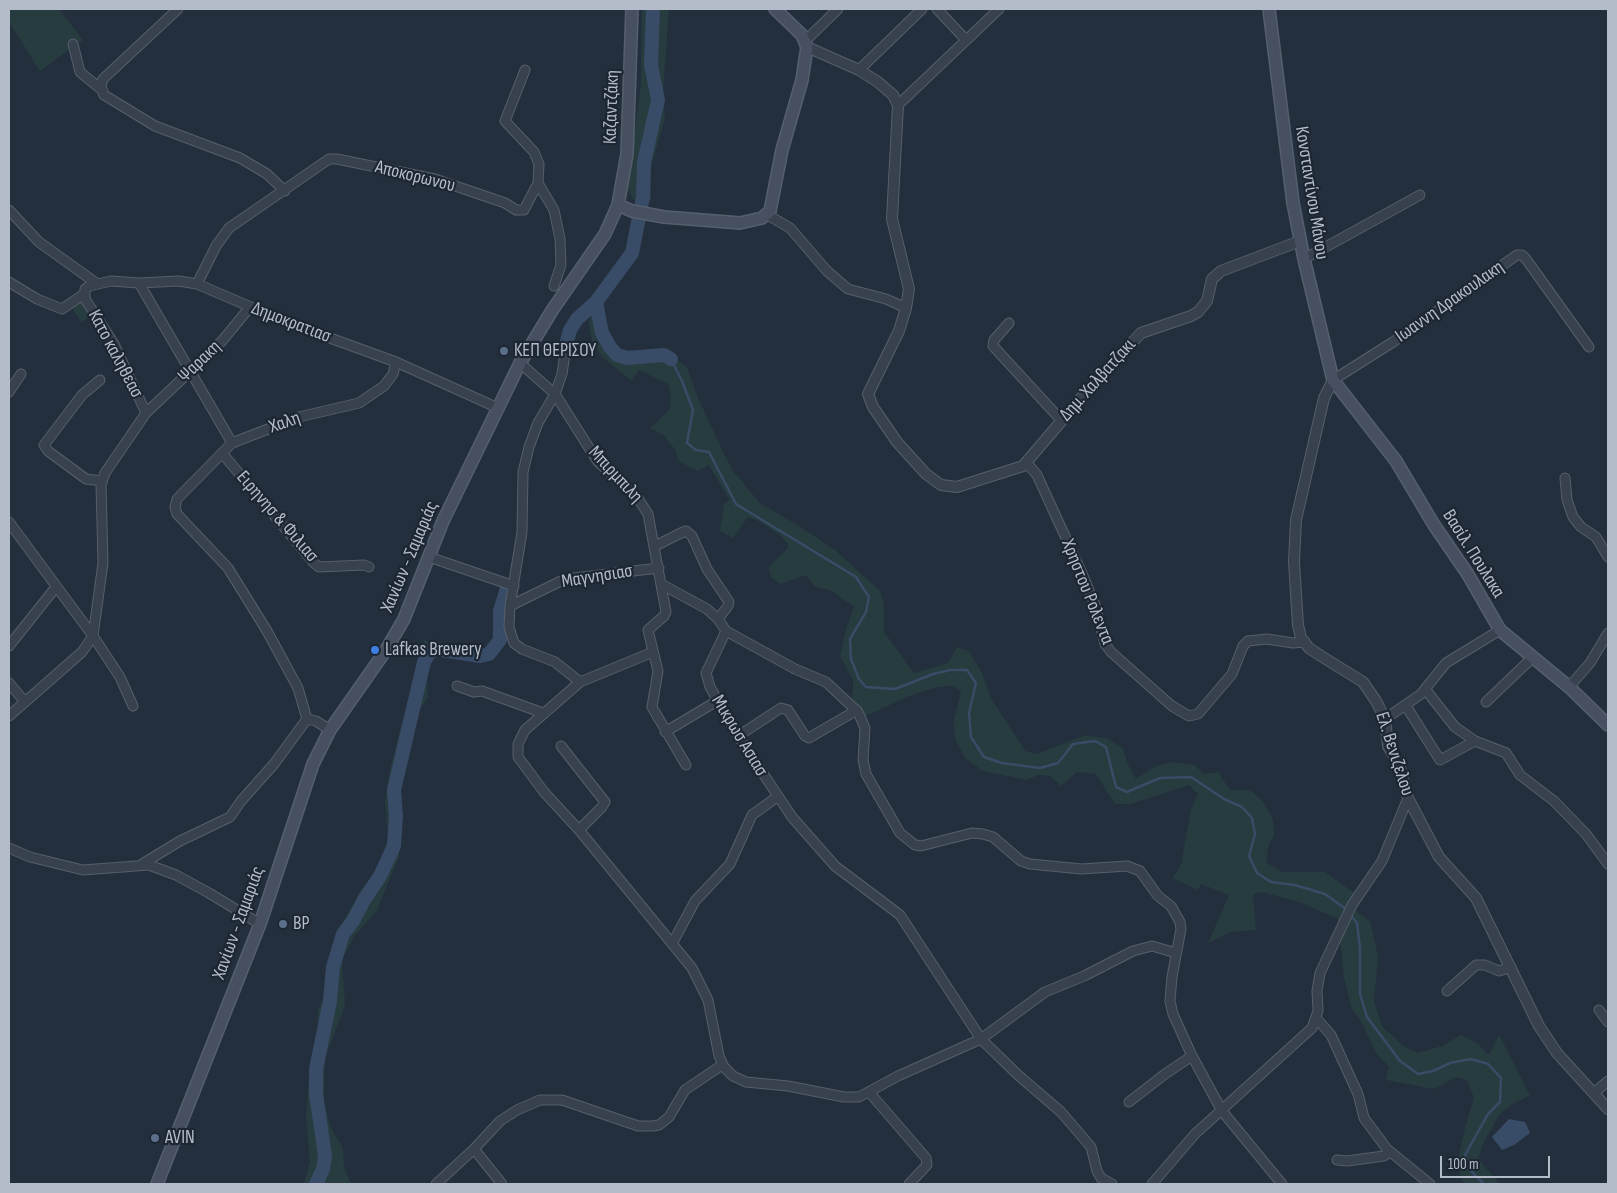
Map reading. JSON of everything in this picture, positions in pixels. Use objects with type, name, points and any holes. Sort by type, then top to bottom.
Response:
[{"type":"main road","name":"Καζαντζάκη","points":[[618,205],[627,154],[632,9]]},
{"type":"main road","points":[[618,205],[632,211],[664,217],[740,223],[762,218],[766,214],[773,203],[782,150],[802,80],[806,44],[775,9]]},
{"type":"main road","name":"Κονσταντίνου Μάνου","points":[[1269,9],[1276,82],[1300,241],[1333,380]]},
{"type":"main road","name":"Χανίων - Σαμαριάς","points":[[157,1184],[260,924],[313,764],[330,730],[386,650],[404,619],[443,521],[520,363],[553,309],[605,234],[618,205]]},
{"type":"main road","name":"Βασίλ. Πουλακα","points":[[1333,380],[1396,461],[1434,525],[1467,573],[1500,630],[1569,687],[1608,725]]},
{"type":"street","points":[[102,90],[104,79],[178,9]]},
{"type":"street","points":[[838,9],[806,44],[878,82],[893,95],[898,105],[892,220],[909,289],[899,331],[868,394],[873,407],[897,442],[934,481],[950,488],[1018,468],[1027,463]]},
{"type":"street","points":[[858,70],[922,9]]},
{"type":"street","points":[[937,9],[966,40]]},
{"type":"street","points":[[898,105],[998,9]]},
{"type":"street","points":[[73,44],[80,72],[112,101],[155,126],[240,158],[267,174],[285,191]]},
{"type":"street","name":"Αποκορωνου","points":[[197,284],[216,246],[229,228],[329,159],[436,179],[505,203],[520,212],[528,205],[538,183],[539,164],[537,158],[506,120],[525,70]]},
{"type":"street","points":[[538,183],[554,210],[560,239],[561,265],[554,286]]},
{"type":"street","points":[[1304,259],[1420,195]]},
{"type":"street","points":[[9,210],[39,242],[96,283]]},
{"type":"street","points":[[766,214],[790,228],[827,271],[848,289],[886,299],[906,308]]},
{"type":"street","name":"Δημ. Χαλβατζακι","points":[[1027,463],[1062,420],[1141,333],[1191,316],[1204,307],[1212,279],[1221,270],[1300,241]]},
{"type":"street","name":"Ιωαννη Δρακουλακη","points":[[1333,380],[1393,342],[1517,255],[1522,255],[1526,259],[1589,347]]},
{"type":"street","name":"Δημοκρατιασ","points":[[96,283],[111,281],[139,283],[179,281],[197,284],[250,307],[396,362],[498,408]]},
{"type":"street","points":[[9,282],[37,299],[62,309],[84,295],[88,286],[96,283]]},
{"type":"street","points":[[139,283],[232,443]]},
{"type":"street","name":"Κατο καληθεασ","points":[[84,295],[114,344],[146,412]]},
{"type":"street","name":"Ψαρακη","points":[[102,481],[113,459],[146,412],[222,341],[250,307]]},
{"type":"street","points":[[1009,323],[994,340],[992,346],[1062,420]]},
{"type":"street","points":[[566,347],[562,374],[555,394],[538,422],[523,472],[522,532],[510,606],[509,627],[514,643],[522,649],[555,662],[580,682]]},
{"type":"street","name":"Χαλη","points":[[307,719],[298,688],[267,631],[228,568],[177,514],[175,507],[177,499],[232,443],[299,417],[359,403],[384,386],[393,374],[396,362]]},
{"type":"street","name":"Μπιρμπιλη","points":[[520,363],[555,394],[598,462],[628,488],[644,506],[648,514],[666,612],[648,630],[653,652]]},
{"type":"street","points":[[9,392],[20,374]]},
{"type":"street","points":[[9,716],[82,652],[93,636],[97,624],[103,563],[102,481],[86,479],[44,445],[82,395],[100,380]]},
{"type":"street","points":[[1305,642],[1298,625],[1294,562],[1296,520],[1324,398],[1333,380]]},
{"type":"street","name":"Ειρηνησ & Φιλιασ","points":[[222,452],[319,567],[364,565],[369,567]]},
{"type":"street","name":"Χρηστου Ρολεντα","points":[[1027,463],[1037,476],[1081,571],[1095,604],[1105,644],[1111,652],[1172,706],[1189,716],[1198,714],[1232,674],[1243,646],[1248,641],[1267,639],[1293,643],[1305,642]]},
{"type":"street","points":[[1565,478],[1567,500],[1573,517],[1581,527],[1596,538],[1608,557]]},
{"type":"street","points":[[9,522],[93,636],[120,677],[133,706]]},
{"type":"street","points":[[655,546],[683,532],[689,533],[707,569],[728,602],[728,606],[718,619]]},
{"type":"street","points":[[429,557],[514,586]]},
{"type":"street","name":"Μαγνησιασ","points":[[510,606],[564,579],[659,568]]},
{"type":"street","points":[[661,584],[694,600],[718,619],[726,631],[795,669],[826,682],[857,710],[865,728],[863,760],[866,774],[900,833],[907,840],[921,846],[972,833],[982,834],[993,837],[1021,861],[1030,864],[1082,869],[1127,866],[1134,867],[1140,871],[1158,896],[1175,912],[1181,930],[1170,1001],[1173,1014],[1192,1056],[1222,1111],[1282,1184]]},
{"type":"street","points":[[9,646],[56,587]]},
{"type":"street","points":[[1385,719],[1406,706],[1425,688],[1446,663],[1500,630]]},
{"type":"street","name":"Μικρωσ Ασιασ","points":[[726,631],[706,673],[717,701],[777,797],[830,860],[895,909],[908,924],[981,1038],[1018,1075],[1061,1112],[1091,1147],[1097,1171],[1101,1178],[1112,1184]]},
{"type":"street","points":[[1569,687],[1590,664],[1608,633]]},
{"type":"street","name":"Ελ. Βενιζελου","points":[[1305,642],[1321,656],[1363,682],[1376,701],[1385,719],[1388,746],[1399,764],[1408,798],[1440,857],[1476,898],[1540,1026],[1557,1053],[1595,1092],[1608,1109]]},
{"type":"street","points":[[686,765],[652,707],[658,671],[653,652],[580,682],[543,713],[520,738],[518,758],[544,792],[578,830],[692,968],[708,1000],[722,1065],[733,1076],[746,1082],[788,1086],[850,1098],[869,1092],[898,1076],[981,1038],[1045,992],[1084,976],[1132,951],[1152,946],[1176,953]]},
{"type":"street","points":[[1486,702],[1532,658]]},
{"type":"street","points":[[9,683],[25,702]]},
{"type":"street","points":[[456,686],[474,692],[482,691],[543,713]]},
{"type":"street","points":[[1425,688],[1450,723],[1475,741],[1506,753],[1520,775],[1554,801],[1586,834],[1608,864]]},
{"type":"street","points":[[665,732],[717,701]]},
{"type":"street","points":[[1406,706],[1440,760],[1475,741]]},
{"type":"street","points":[[738,736],[781,708],[788,710],[805,736],[809,738],[857,710]]},
{"type":"street","points":[[142,864],[180,841],[230,817],[240,801],[274,764],[307,719],[316,721],[330,730]]},
{"type":"street","points":[[561,746],[605,802],[578,830]]},
{"type":"street","points":[[672,944],[695,902],[730,864],[752,816],[777,797]]},
{"type":"street","points":[[1152,1184],[1195,1134],[1288,1048],[1305,1035],[1317,1019],[1320,973],[1352,905],[1382,861],[1408,798]]},
{"type":"street","points":[[9,848],[30,857],[83,870],[114,869],[142,864],[150,865],[176,875],[260,924]]},
{"type":"street","points":[[1447,991],[1476,965],[1484,965],[1499,971],[1511,967]]},
{"type":"street","points":[[1599,1010],[1608,1022]]},
{"type":"street","points":[[1317,1019],[1331,1035],[1358,1094],[1364,1118],[1390,1152],[1430,1184]]},
{"type":"street","points":[[1129,1102],[1164,1074],[1192,1056]]},
{"type":"street","points":[[436,1184],[474,1149],[500,1121],[517,1110],[546,1099],[580,1106],[638,1126],[659,1125],[674,1111],[682,1093],[722,1065]]},
{"type":"street","points":[[1595,1092],[1608,1081]]},
{"type":"street","points":[[869,1092],[926,1158],[927,1165],[910,1184]]},
{"type":"street","points":[[474,1149],[502,1184]]},
{"type":"street","points":[[1337,1160],[1347,1161],[1384,1156],[1390,1152]]},
{"type":"green space","points":[[9,9],[59,9],[83,40],[40,71],[9,22]]},
{"type":"green space","points":[[642,9],[669,9],[663,93],[665,118],[651,167],[651,201],[640,203],[634,200],[627,189],[641,85]]},
{"type":"green space","points":[[600,291],[604,304],[603,318],[615,347],[634,353],[664,351],[687,367],[697,396],[733,471],[760,503],[835,550],[880,591],[884,604],[884,632],[914,673],[948,663],[957,647],[969,651],[982,673],[991,698],[1025,751],[1036,754],[1086,735],[1106,738],[1123,748],[1127,763],[1136,779],[1156,766],[1173,762],[1194,765],[1205,774],[1219,772],[1231,790],[1250,790],[1263,802],[1273,819],[1274,835],[1268,847],[1266,862],[1282,872],[1325,872],[1360,897],[1355,910],[1370,921],[1378,956],[1374,1002],[1382,1026],[1403,1046],[1418,1053],[1442,1046],[1461,1035],[1478,1044],[1489,1055],[1499,1035],[1530,1095],[1511,1105],[1499,1115],[1482,1146],[1478,1159],[1500,1184],[1467,1184],[1462,1180],[1457,1165],[1474,1098],[1467,1080],[1456,1077],[1434,1089],[1386,1080],[1389,1067],[1376,1053],[1362,1023],[1352,1009],[1344,978],[1338,919],[1302,903],[1262,892],[1253,894],[1256,930],[1230,932],[1208,943],[1229,895],[1201,884],[1198,890],[1173,878],[1181,864],[1191,809],[1198,794],[1189,785],[1131,804],[1115,804],[1096,774],[1077,772],[1061,786],[1050,776],[1038,775],[1027,780],[983,771],[966,759],[956,742],[953,724],[961,692],[953,686],[937,687],[909,696],[857,720],[850,710],[853,680],[840,656],[845,632],[854,607],[832,591],[814,586],[806,575],[780,584],[771,577],[769,567],[788,548],[788,544],[780,535],[757,520],[748,517],[733,538],[720,531],[724,504],[730,500],[709,465],[698,471],[678,460],[676,451],[664,435],[650,428],[670,409],[671,397],[668,384],[639,370],[632,381],[602,357],[592,341],[589,324],[590,301]]},
{"type":"green space","points":[[78,302],[83,303],[92,314],[82,323],[72,308]]},
{"type":"green space","points":[[424,639],[432,645],[461,652],[457,657],[441,654],[431,660],[427,673],[428,697],[417,714],[401,780],[399,857],[376,912],[355,935],[342,960],[345,1006],[325,1058],[324,1102],[331,1128],[343,1148],[344,1167],[351,1184],[304,1184],[310,1161],[306,1117],[309,1078],[317,1042],[318,1010],[327,990],[327,966],[336,936],[349,911],[361,890],[381,864],[388,837],[385,801],[391,765]]},
{"type":"water","points":[[1509,1119],[1525,1122],[1530,1133],[1514,1145],[1502,1150],[1492,1137]]},
{"type":"waterway","points":[[566,345],[570,330],[577,319],[596,302],[632,253],[643,197],[644,162],[658,100],[651,65],[653,9]]},
{"type":"waterway","points":[[596,302],[602,333],[617,355],[627,358],[664,355],[671,359]]},
{"type":"waterway","points":[[671,359],[693,410],[687,443],[696,450],[709,452],[736,504],[856,577],[869,597],[866,612],[850,639],[851,659],[859,679],[866,687],[895,689],[933,674],[950,670],[967,670],[976,683],[969,713],[971,737],[984,757],[1002,763],[1040,768],[1058,763],[1073,744],[1095,741],[1106,747],[1116,787],[1127,792],[1160,778],[1191,777],[1224,799],[1242,807],[1252,818],[1255,834],[1249,856],[1257,873],[1271,882],[1295,885],[1325,894],[1347,910]]},
{"type":"waterway","points":[[316,1184],[323,1169],[325,1156],[316,1094],[316,1069],[330,1001],[333,967],[343,934],[380,876],[394,846],[396,816],[394,790],[424,662],[429,653],[436,649],[480,656],[489,654],[500,640],[500,611],[507,588]]},
{"type":"waterway","points":[[1350,914],[1357,923],[1360,948],[1360,994],[1367,1017],[1400,1061],[1418,1074],[1433,1071],[1450,1063],[1471,1059],[1488,1064],[1501,1078],[1500,1102],[1488,1114],[1465,1155],[1471,1171],[1484,1184]]},
{"type":"place","name":"ΚΕΠ ΘΕΡΙΣΟΥ","points":[[504,351]]},
{"type":"place","name":"Lafkas Brewery","points":[[375,650]]},
{"type":"place","name":"BP","points":[[283,924]]},
{"type":"place","name":"AVIN","points":[[155,1138]]}]
